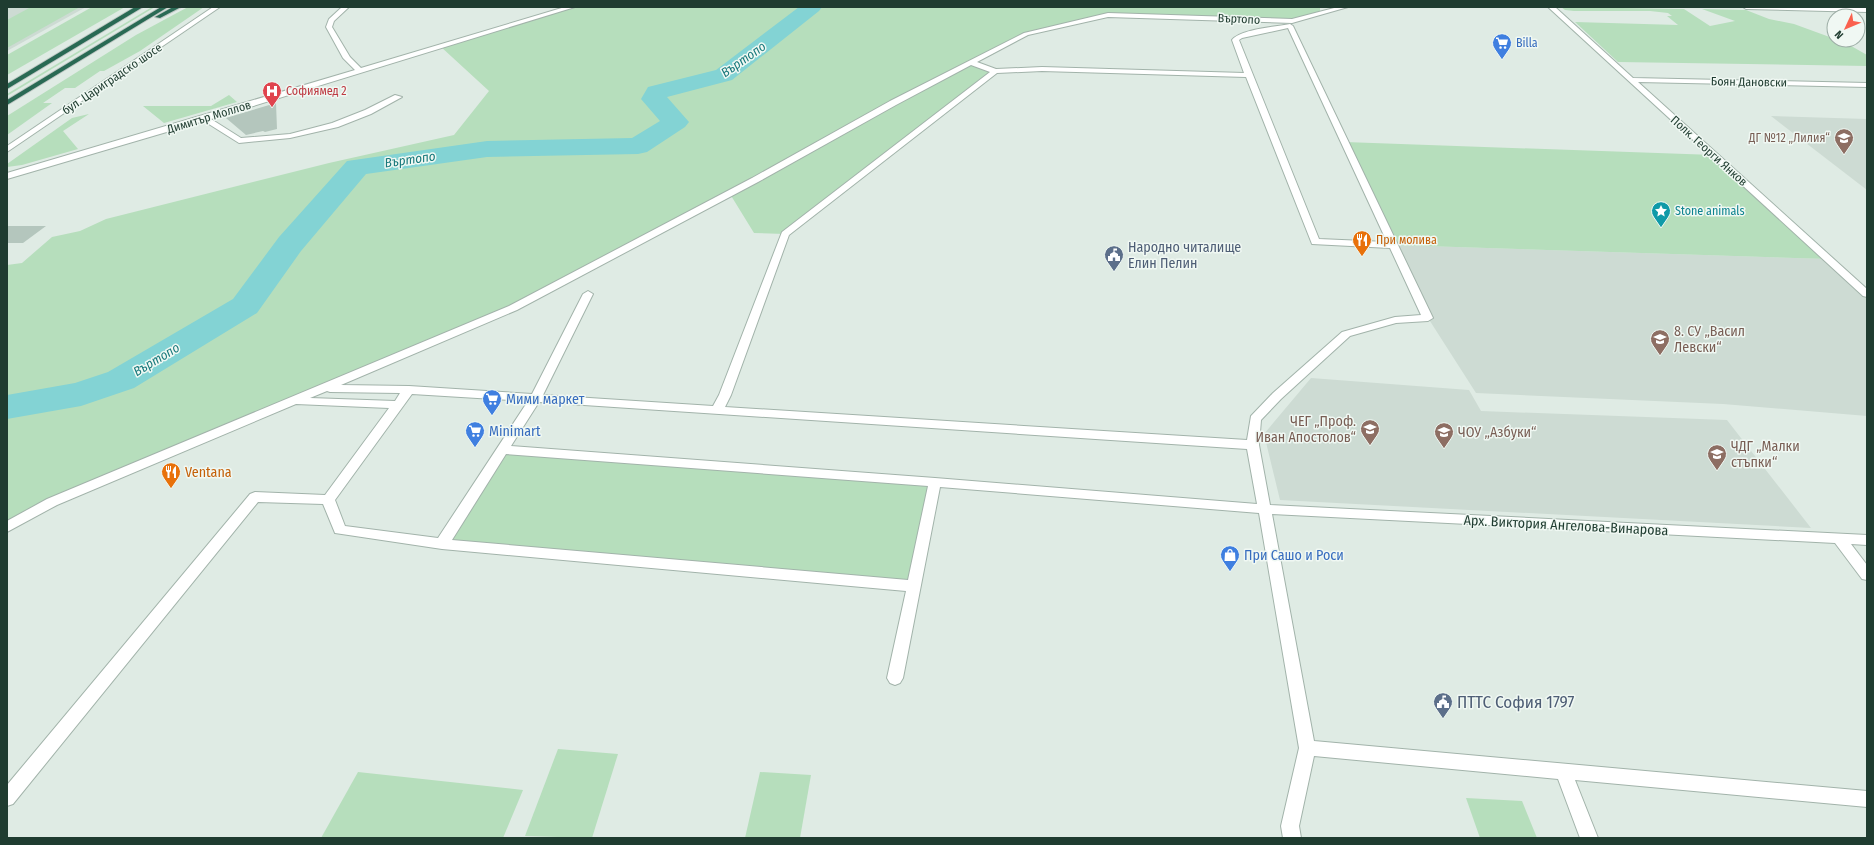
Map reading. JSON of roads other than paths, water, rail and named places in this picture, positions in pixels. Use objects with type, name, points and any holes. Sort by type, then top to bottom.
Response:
[{"type":"highway","points":[[9,85],[140,7]]},
{"type":"highway","points":[[7,103],[165,7]]},
{"type":"highway","points":[[117,36],[178,7]]},
{"type":"highway","points":[[7,107],[30,89]]},
{"type":"street","name":"бул. Цариградско шосе","points":[[7,150],[217,7]]},
{"type":"street","points":[[346,7],[331,20],[329,28],[347,58],[360,71]]},
{"type":"street","name":"Димитър Моллов","points":[[7,176],[572,7]]},
{"type":"street","name":"Въртопо","points":[[7,527],[52,502],[513,308],[730,194],[893,103],[1026,34],[1108,15],[1184,17],[1291,24],[1345,7]]},
{"type":"street","name":"Полк. Георги Янков","points":[[1551,7],[1867,294]]},
{"type":"street","points":[[1746,7],[1867,10]]},
{"type":"street","points":[[1292,838],[1290,826],[1308,748],[1253,445],[1255,419],[1277,396],[1346,334],[1395,320],[1428,318],[1291,24],[1240,36],[1235,40],[1315,242],[1393,244]]},
{"type":"street","points":[[971,63],[995,71],[1042,69],[1249,75]]},
{"type":"street","points":[[717,410],[725,395],[785,234],[995,71]]},
{"type":"street","name":"Боян Дановски","points":[[1631,80],[1867,85]]},
{"type":"street","points":[[205,118],[239,141],[290,136],[335,125],[368,112],[398,97]]},
{"type":"street","points":[[442,544],[536,398],[588,294]]},
{"type":"street","points":[[325,388],[409,390],[1253,445]]},
{"type":"street","points":[[328,500],[409,390]]},
{"type":"street","points":[[294,401],[398,405]]},
{"type":"street","name":"Арх. Виктория Ангелова-Винарова","points":[[502,450],[936,482],[1265,510],[1867,540]]},
{"type":"street","points":[[895,678],[936,482]]},
{"type":"street","points":[[7,798],[255,497],[328,500]]},
{"type":"street","points":[[328,500],[340,530],[442,544],[915,586]]},
{"type":"street","points":[[1839,539],[1867,575]]},
{"type":"street","points":[[1308,748],[1867,799]]},
{"type":"street","points":[[1564,772],[1590,838]]},
{"type":"waterway","name":"Въртопо","points":[[7,407],[81,394],[121,380],[245,306],[290,244],[357,167],[487,149],[638,146],[676,122],[653,99],[657,92],[724,75],[812,7]]},
{"type":"place","name":"Billa","points":[[1502,60]]},
{"type":"place","name":"Софиямед 2","points":[[272,108]]},
{"type":"place","name":"ДГ №12 „Лилия“","points":[[1844,155]]},
{"type":"place","name":"Stone animals","points":[[1661,228]]},
{"type":"place","name":"При молива","points":[[1362,257]]},
{"type":"place","name":"Народно читалище Елин Пелин","points":[[1114,272]]},
{"type":"place","name":"8. СУ „Васил Левски“","points":[[1660,356]]},
{"type":"place","name":"Мими маркет","points":[[492,416]]},
{"type":"place","name":"ЧЕГ „Проф. Иван Апостолов“","points":[[1370,446]]},
{"type":"place","name":"Minimart","points":[[475,448]]},
{"type":"place","name":"ЧОУ „Азбуки“","points":[[1444,449]]},
{"type":"place","name":"ЧДГ „Малки стъпки“","points":[[1717,471]]},
{"type":"place","name":"Ventana","points":[[171,489]]},
{"type":"place","name":"При Сашо и Роси","points":[[1230,572]]},
{"type":"place","name":"ПТТС София 1797","points":[[1443,719]]}]
